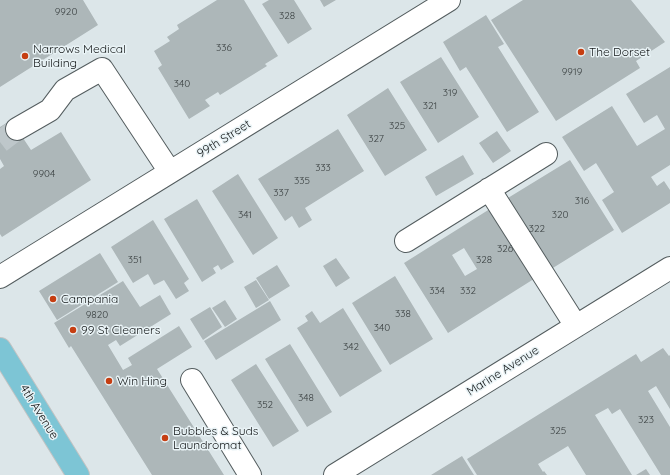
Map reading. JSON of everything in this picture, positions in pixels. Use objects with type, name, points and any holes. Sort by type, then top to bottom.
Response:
[{"type":"main road","name":"4th Avenue","points":[[0,349],[78,475]]},
{"type":"street","name":"99th Street","points":[[0,277],[449,0]]},
{"type":"street","points":[[17,129],[50,110],[65,90],[102,69],[170,172]]},
{"type":"street","points":[[406,241],[546,154]]},
{"type":"street","points":[[489,189],[576,326]]},
{"type":"street","name":"Marine Avenue","points":[[335,475],[670,268]]},
{"type":"street","points":[[192,380],[250,475]]},
{"type":"building","name":"Narrows Medical Building","points":[[0,0],[83,0],[98,25],[0,87]]},
{"type":"building","points":[[217,0],[244,0],[278,56],[265,64],[267,66],[220,95],[218,92],[205,100],[210,106],[189,119],[158,68],[162,65],[154,51],[170,41],[167,37],[179,29],[177,25]]},
{"type":"building","points":[[269,0],[294,0],[312,29],[288,44],[262,4]]},
{"type":"building","points":[[320,0],[336,0],[324,7]]},
{"type":"building","name":"The Dorset","points":[[523,0],[631,0],[665,42],[636,61],[640,68],[556,121],[491,20]]},
{"type":"building","points":[[486,15],[504,44],[498,47],[539,112],[507,132],[466,67],[460,71],[443,42]]},
{"type":"building","points":[[441,57],[479,117],[438,143],[400,82]]},
{"type":"building","points":[[670,67],[670,165],[651,177],[657,186],[664,181],[670,190],[670,203],[622,233],[602,200],[614,192],[596,163],[584,171],[562,137],[612,106],[637,146],[665,129],[657,115],[644,123],[626,94]]},
{"type":"building","points":[[388,88],[427,150],[385,176],[347,115]]},
{"type":"building","points":[[11,120],[31,150],[61,132],[91,180],[2,237],[0,234],[0,169],[4,166],[0,159],[0,127]]},
{"type":"building","points":[[338,129],[364,171],[305,208],[312,220],[299,228],[292,216],[285,221],[258,179]]},
{"type":"building","points":[[497,131],[511,151],[493,163],[479,143]]},
{"type":"building","points":[[463,155],[474,174],[436,196],[425,177]]},
{"type":"building","points":[[570,160],[614,230],[548,271],[503,201]]},
{"type":"building","points":[[238,174],[278,238],[253,255],[212,191]]},
{"type":"building","points":[[197,199],[234,262],[221,270],[218,265],[213,268],[216,273],[202,282],[164,219]]},
{"type":"building","points":[[493,207],[537,277],[448,333],[404,263]],"holes":[[[464,248],[477,269],[465,276],[452,255]]]},
{"type":"building","points":[[153,220],[189,279],[184,283],[189,291],[176,299],[164,280],[154,285],[148,274],[133,283],[111,247]]},
{"type":"building","points":[[100,253],[118,282],[57,320],[39,291]]},
{"type":"building","points":[[336,258],[350,278],[336,287],[323,266]]},
{"type":"building","points":[[277,265],[290,286],[269,299],[256,278]]},
{"type":"building","points":[[395,276],[433,339],[390,365],[352,303]]},
{"type":"building","points":[[256,280],[269,300],[256,308],[244,287]]},
{"type":"building","points":[[123,281],[140,307],[160,295],[171,314],[120,346],[116,340],[108,345],[123,370],[132,365],[128,358],[179,326],[192,347],[157,369],[224,475],[152,475],[71,346],[69,348],[54,323]]},
{"type":"building","points":[[225,300],[237,319],[225,327],[212,308]]},
{"type":"building","points":[[270,301],[281,320],[216,360],[204,341]]},
{"type":"building","points":[[210,307],[222,327],[203,340],[190,319]]},
{"type":"building","points":[[343,308],[382,371],[340,397],[297,328],[308,321],[305,316],[312,311],[320,323]]},
{"type":"building","points":[[290,344],[332,412],[307,427],[265,359]]},
{"type":"building","points":[[663,348],[669,356],[670,355],[670,409],[656,386],[648,391],[670,427],[670,475],[661,475],[620,409],[612,414],[608,408],[595,415],[632,475],[586,475],[568,446],[538,464],[547,475],[477,475],[467,459],[636,354],[641,362]]},
{"type":"building","points":[[256,364],[299,431],[273,447],[231,380]]},
{"type":"building","points":[[462,456],[474,475],[431,475]]},
{"type":"building","points":[[646,469],[650,475],[636,475]]},
{"type":"tunnel","points":[[0,142],[17,129]]},
{"type":"place","name":"The Dorset","points":[[581,52]]},
{"type":"place","name":"Narrows Medical Building","points":[[25,56]]},
{"type":"place","name":"Campania","points":[[53,299]]},
{"type":"place","name":"99 St Cleaners","points":[[73,330]]},
{"type":"place","name":"Win Hing","points":[[109,381]]},
{"type":"place","name":"Bubbles & Suds Laundromat","points":[[165,438]]}]
